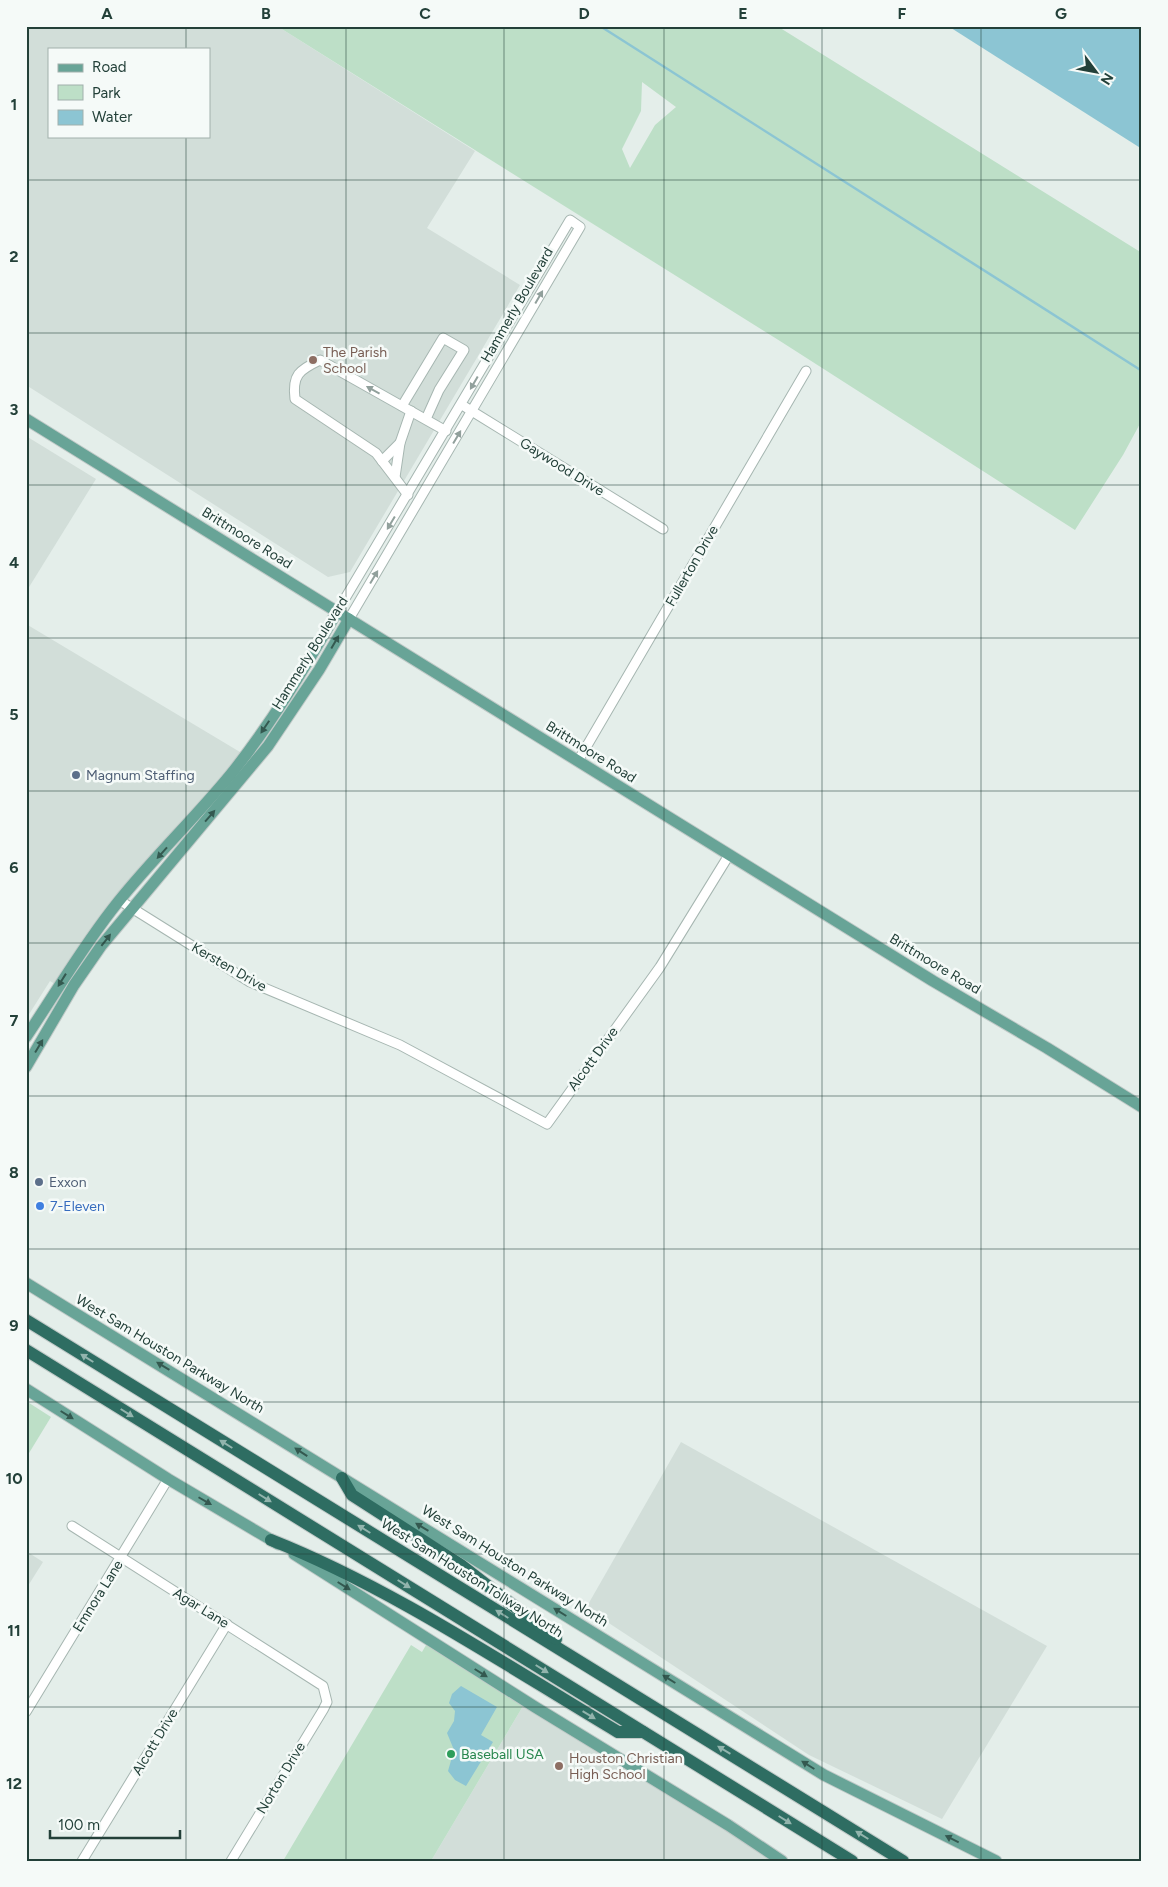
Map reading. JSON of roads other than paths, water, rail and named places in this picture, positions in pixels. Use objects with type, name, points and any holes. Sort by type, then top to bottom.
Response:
[{"type":"highway","name":"West Sam Houston Tollway North","points":[[26,1320],[903,1861]]},
{"type":"highway","points":[[26,1350],[852,1861]]},
{"type":"highway","points":[[342,1478],[352,1495],[460,1565],[618,1686]]},
{"type":"highway","points":[[271,1540],[330,1566],[433,1622],[618,1732],[644,1732]]},
{"type":"main road","name":"Brittmoore Road","points":[[26,419],[729,855],[1142,1107]]},
{"type":"main road","name":"Hammerly Boulevard","points":[[26,1037],[68,970],[119,900],[236,767],[305,667],[338,612]]},
{"type":"main road","name":"Hammerly Boulevard","points":[[26,1068],[74,985],[131,908],[242,780],[268,746],[319,670],[349,619]]},
{"type":"main road","name":"West Sam Houston Parkway North","points":[[26,1283],[165,1366],[342,1478],[824,1774],[996,1861]]},
{"type":"main road","points":[[26,1389],[168,1479],[271,1540],[535,1707],[728,1825],[782,1861]]},
{"type":"street","name":"Hammerly Boulevard","points":[[338,612],[570,220],[580,227],[473,412],[349,619]]},
{"type":"street","points":[[518,309],[528,315]]},
{"type":"street","points":[[402,406],[443,338],[464,350],[439,390],[426,419]]},
{"type":"street","points":[[408,495],[376,453],[295,399],[293,384],[302,369],[320,360],[446,431]]},
{"type":"street","name":"Fullerton Drive","points":[[578,761],[806,371]]},
{"type":"street","name":"Gaywood Drive","points":[[462,405],[663,529]]},
{"type":"street","points":[[395,478],[400,443],[411,411]]},
{"type":"street","points":[[382,461],[400,443]]},
{"type":"street","points":[[417,480],[427,487]]},
{"type":"street","name":"Alcott Drive","points":[[400,1045],[547,1124],[660,967],[729,855]]},
{"type":"street","name":"Kersten Drive","points":[[119,900],[250,982],[400,1045]]},
{"type":"street","name":"Emnora Lane","points":[[26,1712],[168,1479]]},
{"type":"street","name":"Agar Lane","points":[[72,1526],[315,1679],[323,1686],[327,1694]]},
{"type":"street","name":"Alcott Drive","points":[[82,1861],[227,1624]]},
{"type":"street","name":"Norton Drive","points":[[231,1861],[323,1710],[327,1702],[327,1694]]},
{"type":"water","points":[[948,26],[1142,26],[1142,149]]},
{"type":"water","points":[[461,1686],[497,1707],[481,1735],[493,1742],[466,1786],[455,1780],[448,1771],[454,1750],[447,1733],[454,1721],[455,1711],[449,1703],[452,1694]]},
{"type":"waterway","points":[[600,26],[1142,371]]},
{"type":"place","name":"The Parish School","points":[[313,360]]},
{"type":"place","name":"Magnum Staffing","points":[[76,775]]},
{"type":"place","name":"Exxon","points":[[39,1182]]},
{"type":"place","name":"7-Eleven","points":[[40,1206]]},
{"type":"place","name":"Baseball USA","points":[[451,1754]]},
{"type":"place","name":"Houston Christian High School","points":[[559,1766]]}]
